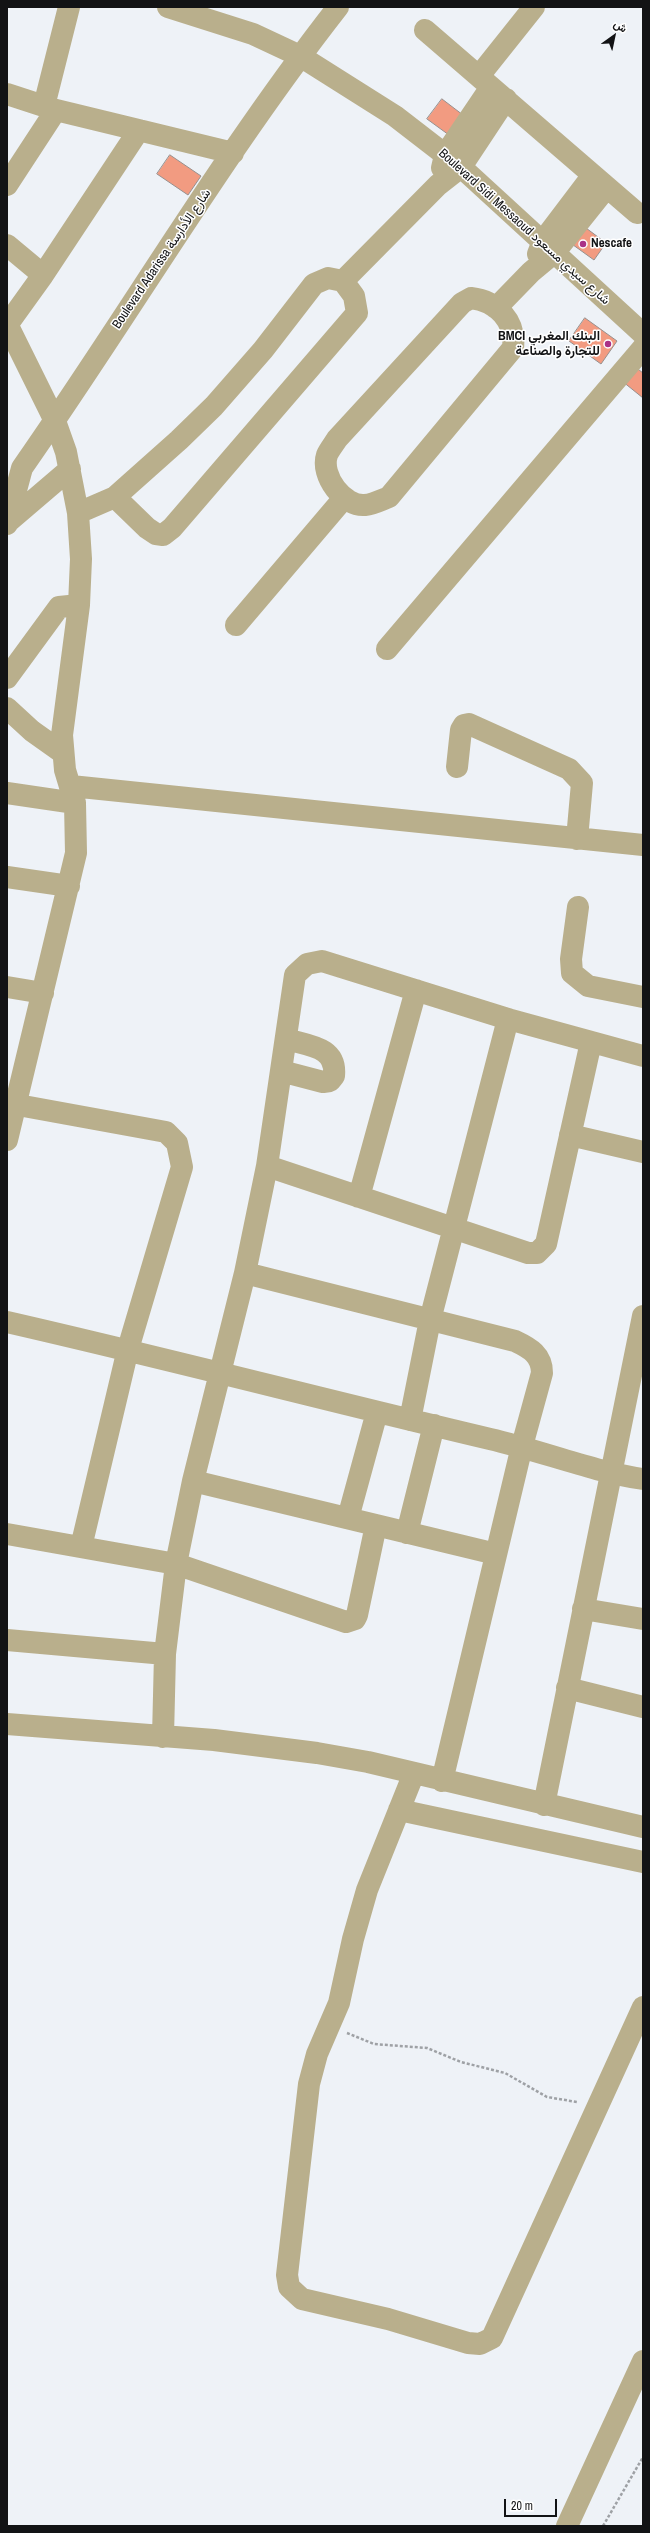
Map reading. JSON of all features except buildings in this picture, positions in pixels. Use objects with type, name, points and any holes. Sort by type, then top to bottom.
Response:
[{"type":"street","points":[[7,185],[50,108],[69,7]]},
{"type":"street","name":"Boulevard Sidi Messaoud شارع سيدي مسعود","points":[[168,7],[253,34],[300,56],[395,116],[453,161],[549,246],[643,334]]},
{"type":"street","name":"Boulevard Adarissa شارع الأدارسة","points":[[8,523],[22,468],[55,421],[233,153],[300,56],[338,7]]},
{"type":"street","points":[[343,281],[438,185],[453,161],[534,7]]},
{"type":"street","points":[[425,30],[637,213]]},
{"type":"street","points":[[7,94],[50,108],[233,153]]},
{"type":"street","points":[[7,1140],[11,1104],[43,993],[76,853],[73,794],[63,752],[63,718],[79,605],[81,559],[78,513],[70,469],[55,421],[7,324],[43,275],[139,130]]},
{"type":"street","points":[[496,308],[531,272],[549,246],[600,181]]},
{"type":"street","points":[[7,245],[43,275]]},
{"type":"street","points":[[78,513],[116,497],[214,406],[263,350],[314,284],[328,278],[343,281],[354,296],[358,313],[172,528],[163,535],[153,532],[116,497]]},
{"type":"street","points":[[471,298],[480,299],[496,308],[511,324],[514,330],[513,348],[389,497],[364,505],[352,504],[344,498],[326,469],[327,456],[337,439],[462,303],[471,298]]},
{"type":"street","points":[[387,650],[643,348]]},
{"type":"street","name":"Boulevard Adarissa شارع الأدارسة","points":[[8,523],[70,469]]},
{"type":"street","points":[[236,624],[344,498]]},
{"type":"street","points":[[7,678],[59,606],[79,605]]},
{"type":"street","points":[[7,708],[32,731],[63,752]]},
{"type":"street","points":[[457,767],[461,730],[464,725],[469,724],[569,769],[582,783],[577,839]]},
{"type":"street","points":[[7,792],[73,794],[643,845]]},
{"type":"street","points":[[7,877],[69,886]]},
{"type":"street","points":[[578,907],[571,959],[572,974],[588,986],[643,997]]},
{"type":"street","points":[[163,1737],[165,1654],[176,1564],[193,1481],[245,1273],[267,1166],[293,982],[300,968],[307,964],[322,961],[508,1019],[643,1056]]},
{"type":"street","points":[[7,988],[43,993]]},
{"type":"street","points":[[359,1197],[416,990]]},
{"type":"street","points":[[410,1420],[430,1320],[508,1019]]},
{"type":"street","points":[[281,1071],[323,1082],[330,1081],[334,1076],[332,1058],[327,1052],[286,1039]]},
{"type":"street","points":[[267,1166],[528,1253],[540,1251],[546,1244],[591,1042]]},
{"type":"street","points":[[11,1104],[166,1132],[178,1143],[182,1167],[128,1350],[81,1547]]},
{"type":"street","points":[[570,1135],[643,1152]]},
{"type":"street","points":[[245,1273],[515,1341],[533,1351],[539,1357],[542,1364],[542,1373],[522,1446],[442,1781]]},
{"type":"street","points":[[544,1805],[643,1316]]},
{"type":"street","points":[[7,1322],[522,1446],[611,1474],[643,1479]]},
{"type":"street","points":[[348,1518],[377,1412]]},
{"type":"street","points":[[407,1533],[434,1425]]},
{"type":"street","points":[[193,1481],[496,1554]]},
{"type":"street","points":[[7,1534],[176,1564],[346,1622],[355,1619],[358,1614],[376,1525]]},
{"type":"street","points":[[583,1610],[643,1619]]},
{"type":"street","points":[[7,1640],[165,1654]]},
{"type":"street","points":[[568,1688],[643,1707]]},
{"type":"street","points":[[7,1724],[288,1748],[368,1762],[442,1781],[643,1827]]},
{"type":"street","points":[[414,1773],[359,1914],[345,1983],[332,2022],[317,2054],[309,2084],[287,2275],[289,2287],[302,2299],[388,2319],[468,2344],[486,2342],[496,2333],[643,2007]]},
{"type":"street","points":[[399,1810],[643,1862]]},
{"type":"street","points":[[567,2526],[643,2361]]},
{"type":"path","points":[[332,2022],[351,2036],[374,2044],[418,2046],[437,2051],[469,2065],[495,2069],[547,2097],[574,2102],[601,2101]]},
{"type":"path","points":[[603,2526],[643,2457]]},
{"type":"place","name":"Nescafe","points":[[583,244]]},
{"type":"place","name":"BMCI البنك المغربي للتجارة والصناعة","points":[[608,344]]}]
